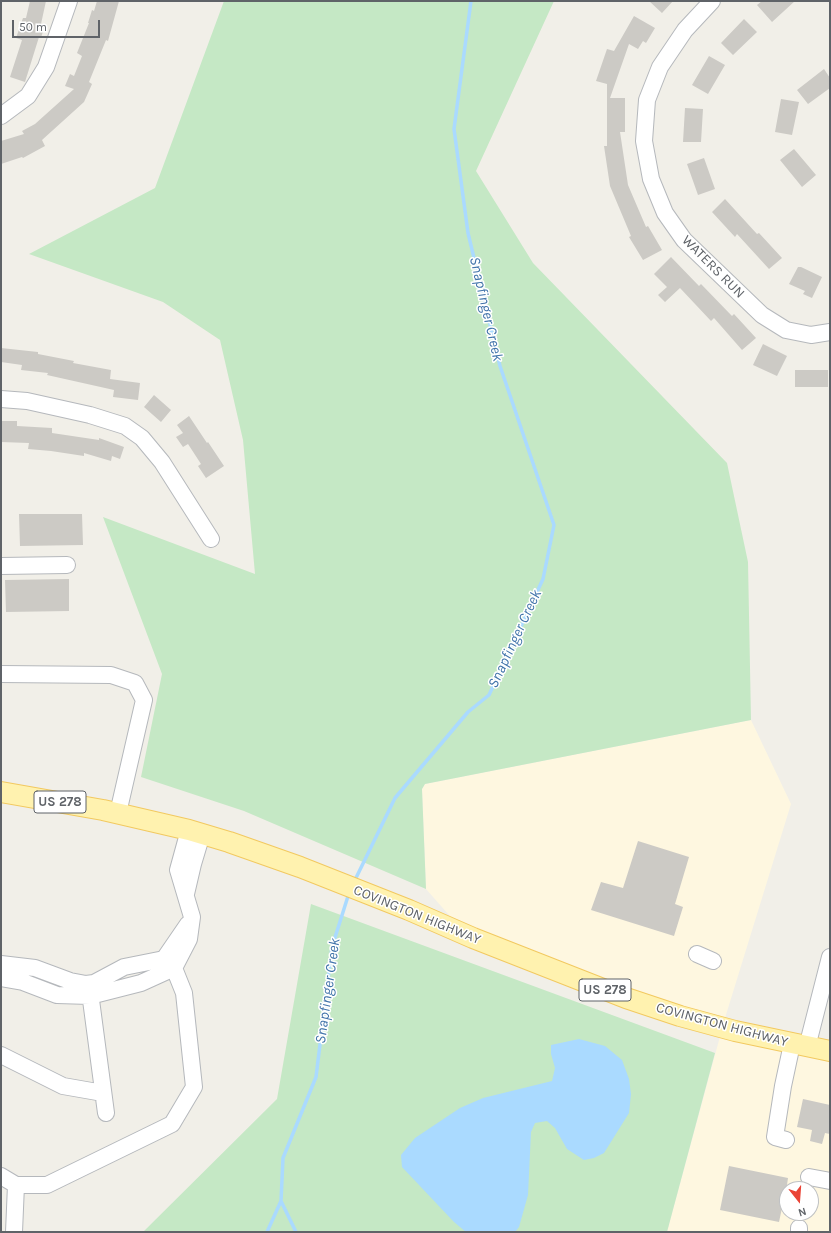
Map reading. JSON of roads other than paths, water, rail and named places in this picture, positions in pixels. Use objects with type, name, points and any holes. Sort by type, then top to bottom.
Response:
[{"type":"main road","name":"COVINGTON HIGHWAY","points":[[1,792],[118,813],[196,832],[300,867],[409,910],[473,938],[626,998],[680,1016],[728,1029],[830,1052]]},
{"type":"street","points":[[1,116],[28,96],[46,67],[69,1]]},
{"type":"street","name":"WATERS RUN","points":[[712,1],[685,30],[660,67],[647,100],[644,141],[651,179],[665,213],[684,240],[762,316],[786,330],[811,335],[830,332]]},
{"type":"street","points":[[1,399],[27,401],[90,415],[125,426],[142,438],[162,462],[211,539]]},
{"type":"street","points":[[1,566],[67,565]]},
{"type":"street","points":[[1,674],[112,675],[135,683],[144,700],[118,813]]},
{"type":"street","points":[[1,978],[23,982],[57,995],[141,983],[169,963],[189,939],[192,918],[178,870],[196,832]]},
{"type":"street","points":[[697,954],[713,961]]},
{"type":"street","points":[[786,1140],[775,1137],[800,1045],[830,957]]},
{"type":"street","points":[[1,1176],[16,1185],[48,1185],[172,1124],[194,1088],[184,993],[169,963]]},
{"type":"street","points":[[1,964],[35,968],[70,981],[86,984],[90,990],[106,1113]]},
{"type":"street","points":[[1,1055],[63,1086],[104,1093]]},
{"type":"street","points":[[809,1177],[830,1181]]},
{"type":"street","points":[[14,1232],[16,1185]]},
{"type":"water","points":[[579,1039],[605,1046],[622,1060],[629,1079],[631,1094],[629,1113],[604,1153],[594,1158],[584,1160],[567,1149],[555,1128],[547,1121],[535,1123],[531,1132],[528,1195],[519,1227],[515,1232],[466,1232],[454,1222],[402,1167],[401,1155],[415,1138],[460,1108],[483,1098],[552,1081],[555,1068],[551,1054],[551,1045]]},
{"type":"waterway","name":"Snapfinger Creek","points":[[354,882],[395,798],[468,712],[489,695],[543,579],[554,525],[500,366],[468,233],[454,129],[471,1]]},
{"type":"waterway","name":"Snapfinger Creek","points":[[296,1232],[281,1201],[283,1158],[316,1077],[332,947],[349,893]]},
{"type":"waterway","points":[[267,1232],[281,1201]]}]
